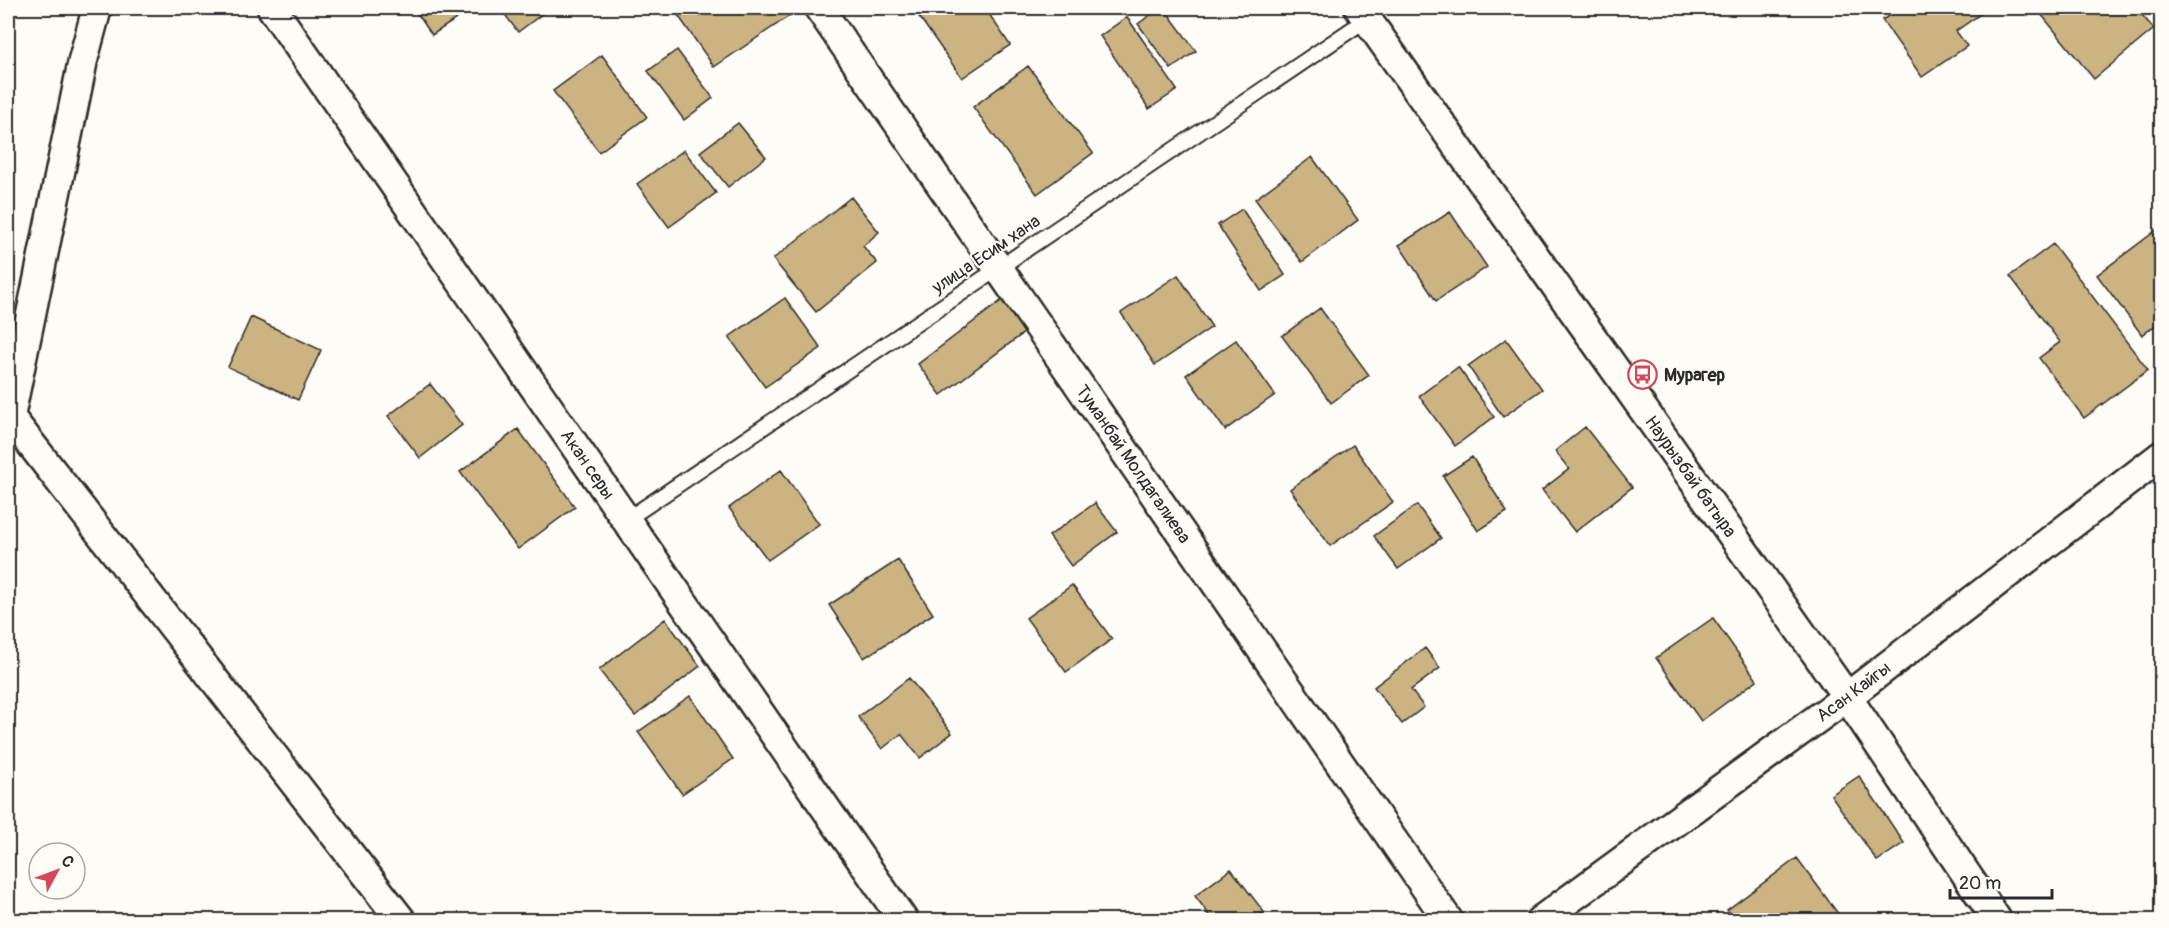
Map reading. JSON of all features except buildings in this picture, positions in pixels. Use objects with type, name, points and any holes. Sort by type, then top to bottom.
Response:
[{"type":"street","points":[[97,8],[83,60],[10,417],[401,921]]},
{"type":"street","name":"Акан серы","points":[[272,8],[903,921]]},
{"type":"street","name":"Туманбай Молдагалиева","points":[[819,8],[1448,921]]},
{"type":"street","name":"Наурызбай батыра","points":[[1363,13],[1847,697],[1997,921]]},
{"type":"street","name":"Асан Кайгы","points":[[1541,921],[1847,697],[2162,455]]},
{"type":"lane","name":"улица Есим хана","points":[[626,520],[998,268],[1363,13]]},
{"type":"place","name":"Мурагер","points":[[1643,375]]}]
